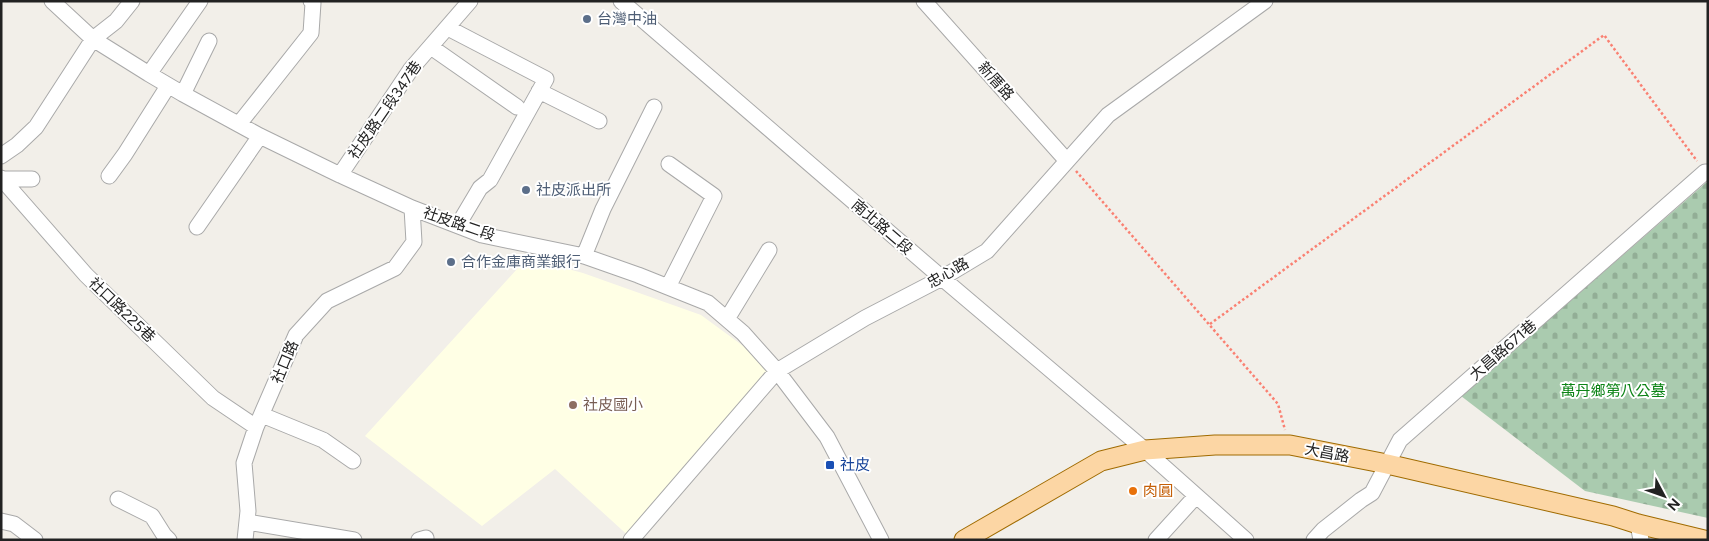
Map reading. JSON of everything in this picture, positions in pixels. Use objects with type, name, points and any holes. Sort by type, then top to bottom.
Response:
[{"type":"main road","name":"大昌路","points":[[964,540],[1101,461],[1146,450],[1215,445],[1290,446],[1387,464],[1613,516],[1640,532],[1704,540]]},
{"type":"street","name":"社皮路二段","points":[[52,1],[93,39],[168,86],[260,136],[340,175],[412,208],[482,235],[584,256],[708,303],[743,333],[777,371],[827,438],[880,540]]},
{"type":"street","points":[[1,156],[17,146],[36,127],[93,39],[116,21],[132,1]]},
{"type":"street","points":[[149,74],[200,1]]},
{"type":"street","points":[[239,124],[311,33],[313,3],[311,1]]},
{"type":"street","name":"社皮路二段347巷","points":[[340,175],[411,69],[470,1]]},
{"type":"street","name":"南北路二段","points":[[621,1],[942,278],[1146,450],[1241,538]]},
{"type":"street","name":"新厝路","points":[[924,1],[1067,161]]},
{"type":"street","name":"忠心路","points":[[631,540],[777,371],[865,318],[942,278],[987,250],[1108,116],[1266,1]]},
{"type":"street","points":[[448,28],[546,80],[490,180],[480,188],[458,225]]},
{"type":"street","points":[[183,94],[209,41]]},
{"type":"street","points":[[432,47],[517,107]]},
{"type":"street","points":[[109,176],[168,86]]},
{"type":"street","points":[[539,92],[599,121]]},
{"type":"street","points":[[584,256],[603,209],[654,107]]},
{"type":"street","points":[[197,227],[260,136]]},
{"type":"street","points":[[668,287],[714,196],[669,164]]},
{"type":"street","name":"大昌路671巷","points":[[1314,540],[1322,530],[1372,493],[1400,440],[1707,172]]},
{"type":"street","points":[[1,178],[32,179]]},
{"type":"street","name":"社口路225巷","points":[[1,178],[86,276],[213,398],[259,421],[323,440],[353,461]]},
{"type":"street","name":"社口路","points":[[245,540],[248,511],[244,463],[259,421],[296,335],[327,302],[395,268],[414,242],[412,208]]},
{"type":"street","points":[[727,319],[769,250]]},
{"type":"street","points":[[1156,540],[1196,496]]},
{"type":"street","points":[[118,499],[152,516],[169,540]]},
{"type":"street","points":[[1,521],[14,524],[35,540]]},
{"type":"street","points":[[247,522],[354,540]]},
{"type":"path","points":[[1210,324],[1604,35],[1707,172]]},
{"type":"path","points":[[1067,161],[1278,404],[1290,446]]},
{"type":"shaded area","name":"社皮國小","points":[[527,258],[583,273],[701,315],[780,373],[633,540],[555,469],[482,526],[365,436]]},
{"type":"green space","name":"萬丹鄉第八公墓","points":[[1708,181],[1708,518],[1585,491],[1461,396]]},
{"type":"place","name":"台灣中油","points":[[587,19]]},
{"type":"place","name":"社皮派出所","points":[[526,190]]},
{"type":"place","name":"合作金庫商業銀行","points":[[451,262]]},
{"type":"place","name":"社皮國小","points":[[573,405]]},
{"type":"place","name":"社皮","points":[[830,465]]},
{"type":"place","name":"肉圓","points":[[1133,491]]}]
